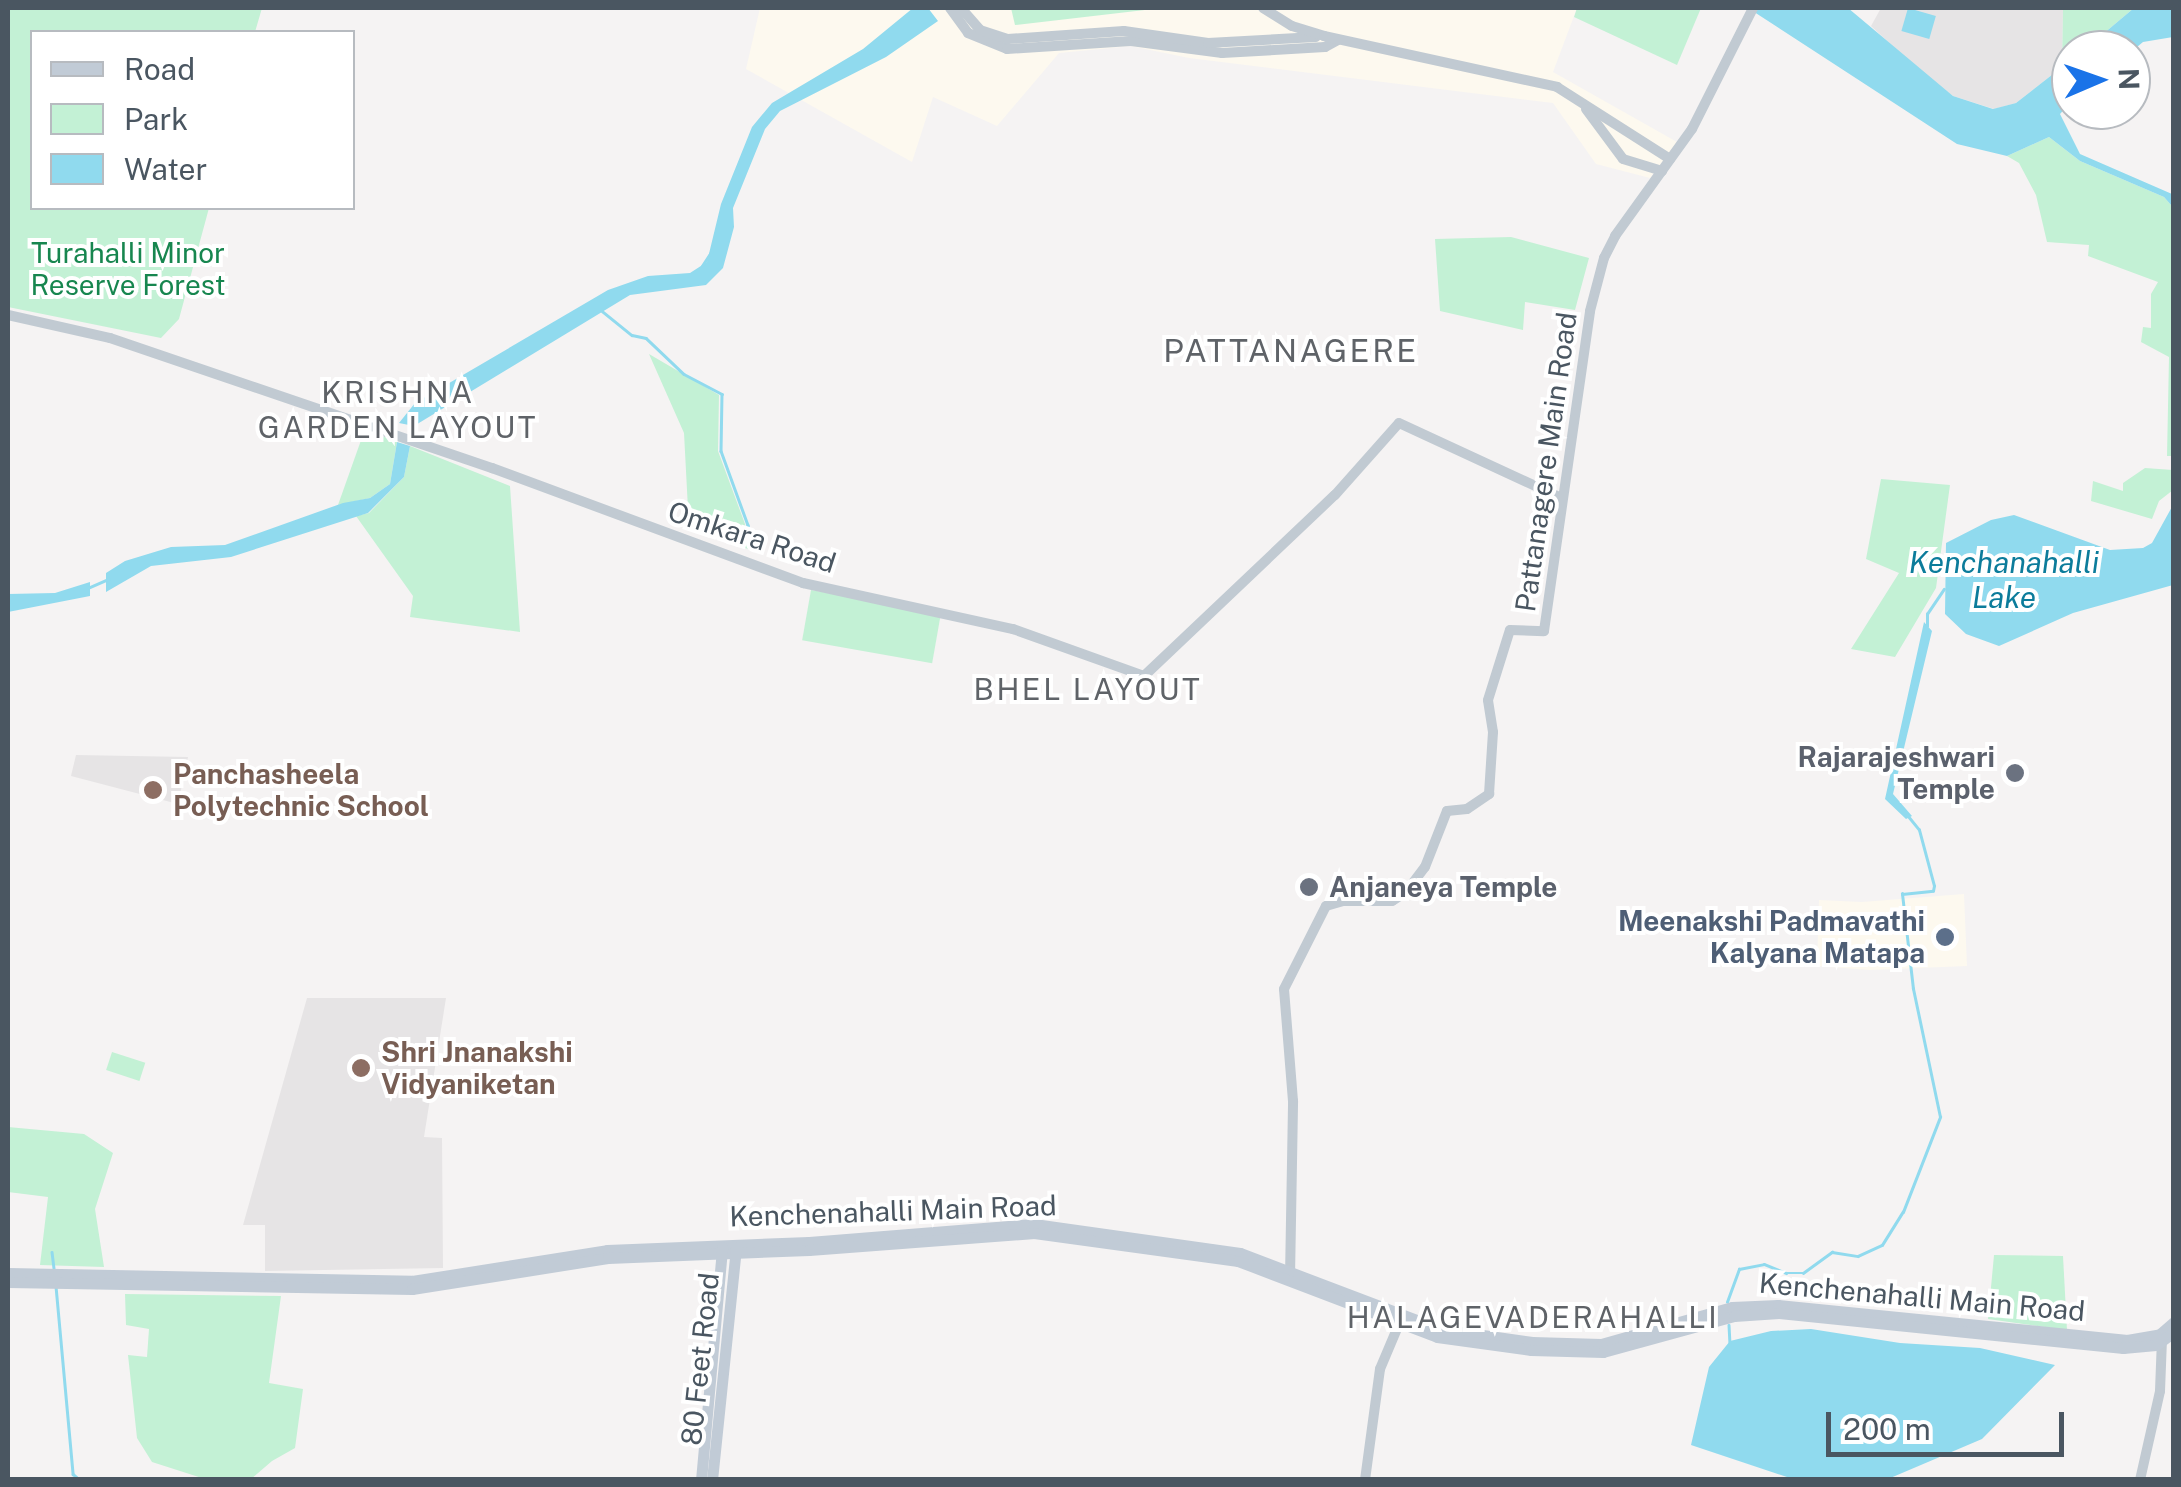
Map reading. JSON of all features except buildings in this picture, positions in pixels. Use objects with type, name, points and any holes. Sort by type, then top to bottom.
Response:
[{"type":"main road","name":"Kenchenahalli Main Road","points":[[8,1273],[412,1281],[607,1250],[736,1247],[1034,1224],[1209,1246],[1440,1329],[1532,1342],[1601,1344],[1727,1313],[1792,1305],[2110,1339],[2166,1335]]},
{"type":"main road","name":"Kenchenahalli Main Road","points":[[8,1282],[412,1289],[608,1258],[722,1247]]},
{"type":"main road","name":"80 Feet Road","points":[[701,1480],[722,1247]]},
{"type":"main road","name":"80 Feet Road","points":[[712,1480],[736,1247]]},
{"type":"main road","name":"Kenchenahalli Main Road","points":[[1290,1273],[1400,1324],[1468,1343],[1584,1355],[1727,1313]]},
{"type":"main road","points":[[2166,1335],[2174,1322]]},
{"type":"street","points":[[950,8],[989,45],[1016,50],[1131,41],[1222,52],[1324,47],[1338,40]]},
{"type":"street","points":[[961,8],[965,24]]},
{"type":"street","points":[[1263,8],[1292,26],[1338,40],[1557,87],[1670,159]]},
{"type":"street","name":"Pattanagere Main Road","points":[[1290,1273],[1293,1101],[1284,989],[1326,906],[1343,901],[1392,901],[1406,892],[1426,868],[1447,810],[1467,810],[1489,794],[1493,732],[1488,700],[1510,630],[1544,631],[1561,498],[1598,277],[1615,236],[1714,94],[1752,11]]},
{"type":"street","points":[[965,24],[1008,39],[1124,30],[1208,43],[1324,36]]},
{"type":"street","points":[[1580,101],[1623,159],[1662,170]]},
{"type":"street","name":"Omkara Road","points":[[8,315],[110,338],[803,583],[1014,629],[1144,676],[1335,495],[1400,423],[1561,498]]},
{"type":"street","points":[[1365,1480],[1380,1369],[1400,1324]]},
{"type":"street","points":[[2140,1480],[2160,1391],[2166,1335]]},
{"type":"shaded area","points":[[760,8],[1577,8],[1553,72],[1677,142],[1650,178],[1596,164],[1553,103],[1189,58],[1131,46],[1059,53],[997,126],[933,97],[912,162],[746,69]]},
{"type":"shaded area","points":[[1881,8],[2063,8],[2063,30],[2051,30],[2051,76],[2016,103],[1994,109],[1953,96],[1871,26]]},
{"type":"shaded area","name":"Panchasheela Polytechnic School","points":[[76,755],[188,757],[178,804],[71,776]]},
{"type":"shaded area","points":[[1964,894],[1967,966],[1870,970],[1817,966],[1819,900],[1862,902]]},
{"type":"shaded area","name":"Shri Jnanakshi Vidyaniketan","points":[[307,998],[446,998],[424,1137],[442,1138],[443,1268],[265,1271],[265,1225],[243,1225]]},
{"type":"green space","name":"Turahalli Minor Reserve Forest","points":[[8,8],[262,8],[256,30],[30,30],[30,210],[208,210],[179,319],[161,338],[8,307]]},
{"type":"green space","points":[[1011,8],[1162,8],[1015,25]]},
{"type":"green space","points":[[1577,8],[1701,8],[1677,65],[1574,17]]},
{"type":"green space","points":[[2063,8],[2134,8],[2108,30],[2063,30]]},
{"type":"green space","points":[[2049,137],[2080,161],[2164,197],[2171,205],[2173,456],[2167,456],[2169,357],[2141,342],[2143,327],[2151,328],[2151,294],[2158,282],[2088,256],[2089,245],[2047,242],[2036,195],[2019,163],[2007,156]]},
{"type":"green space","points":[[1511,237],[1589,258],[1575,310],[1525,302],[1523,330],[1440,311],[1435,239]]},
{"type":"green space","points":[[649,354],[719,395],[718,451],[745,524],[748,549],[689,528],[684,433]]},
{"type":"green space","points":[[365,429],[397,442],[390,484],[370,498],[338,505]]},
{"type":"green space","points":[[410,446],[510,486],[520,632],[410,617],[413,596],[356,516],[369,513],[404,477]]},
{"type":"green space","points":[[2145,468],[2173,470],[2173,490],[2159,501],[2152,519],[2091,501],[2093,481],[2123,491],[2123,483]]},
{"type":"green space","points":[[1881,479],[1950,485],[1936,588],[1895,657],[1851,649],[1899,573],[1866,559]]},
{"type":"green space","points":[[811,590],[941,613],[932,663],[802,640]]},
{"type":"green space","points":[[112,1052],[145,1063],[139,1081],[106,1070]]},
{"type":"green space","points":[[8,1127],[84,1134],[113,1153],[95,1209],[104,1267],[40,1265],[48,1197],[8,1192]]},
{"type":"green space","points":[[1994,1255],[2063,1256],[2067,1330],[1988,1319]]},
{"type":"green space","points":[[125,1294],[281,1296],[269,1383],[303,1389],[295,1448],[251,1479],[205,1479],[152,1462],[137,1438],[128,1355],[147,1357],[149,1329],[126,1325]]},
{"type":"water","points":[[913,8],[928,8],[938,21],[886,57],[780,111],[765,129],[733,208],[734,227],[723,268],[706,285],[630,295],[414,426],[399,423],[415,403],[608,290],[648,276],[690,273],[707,262],[721,204],[752,127],[772,103],[863,49]]},
{"type":"water","points":[[1748,8],[1848,8],[1953,96],[1993,109],[2016,103],[2051,76],[2051,130],[2068,130],[2080,154],[2172,194],[2173,236],[2171,205],[2164,197],[2080,161],[2049,137],[2007,156],[1957,144]]},
{"type":"water","points":[[1908,8],[1936,16],[1929,39],[1901,31]]},
{"type":"water","points":[[2134,8],[2173,8],[2173,37],[2151,41],[2151,30],[2108,30]]},
{"type":"water","points":[[397,442],[410,446],[404,477],[368,513],[231,557],[151,566],[106,592],[106,573],[125,561],[171,547],[225,545],[343,503],[370,498],[390,484]]},
{"type":"water","name":"Kenchanahalli Lake","points":[[2173,505],[2173,585],[2073,613],[1999,646],[1966,634],[1945,614],[1946,543],[1991,520],[2014,515],[2110,550],[2143,548],[2152,543]]},
{"type":"water","points":[[90,582],[90,596],[8,612],[8,594],[55,593]]},
{"type":"water","points":[[1924,622],[1932,631],[1893,794],[1912,816],[1906,819],[1885,799]]},
{"type":"water","points":[[1811,1329],[1900,1343],[1980,1348],[2055,1365],[1982,1439],[1888,1479],[1793,1479],[1691,1445],[1709,1367],[1730,1341],[1771,1331]]},
{"type":"waterway","points":[[702,266],[711,252]]},
{"type":"waterway","points":[[602,311],[632,335],[646,338],[684,374],[722,394],[721,451],[748,525],[751,548]]},
{"type":"waterway","points":[[88,588],[108,579]]},
{"type":"waterway","points":[[1927,626],[1927,614],[1944,589]]},
{"type":"waterway","points":[[1727,1302],[1739,1269],[1764,1264],[1786,1273],[1803,1273],[1832,1252],[1858,1256],[1882,1245],[1903,1212],[1940,1117],[1913,989],[1902,894],[1933,891],[1934,886],[1919,830],[1907,815]]},
{"type":"waterway","points":[[52,1252],[54,1268]]},
{"type":"waterway","points":[[56,1286],[73,1474],[80,1480]]},
{"type":"waterway","points":[[1729,1325],[1730,1342]]},
{"type":"place","name":"Rajarajeshwari Temple","points":[[2015,773]]},
{"type":"place","name":"Panchasheela Polytechnic School","points":[[153,790]]},
{"type":"place","name":"Anjaneya Temple","points":[[1309,887]]},
{"type":"place","name":"Meenakshi Padmavathi Kalyana Matapa","points":[[1945,937]]},
{"type":"place","name":"Shri Jnanakshi Vidyaniketan","points":[[361,1068]]},
{"type":"district","name":"PATTANAGERE","points":[[1291,351]]},
{"type":"district","name":"KRISHNA GARDEN LAYOUT","points":[[398,409]]},
{"type":"district","name":"BHEL LAYOUT","points":[[1088,689]]},
{"type":"district","name":"HALAGEVADERAHALLI","points":[[1533,1317]]}]
